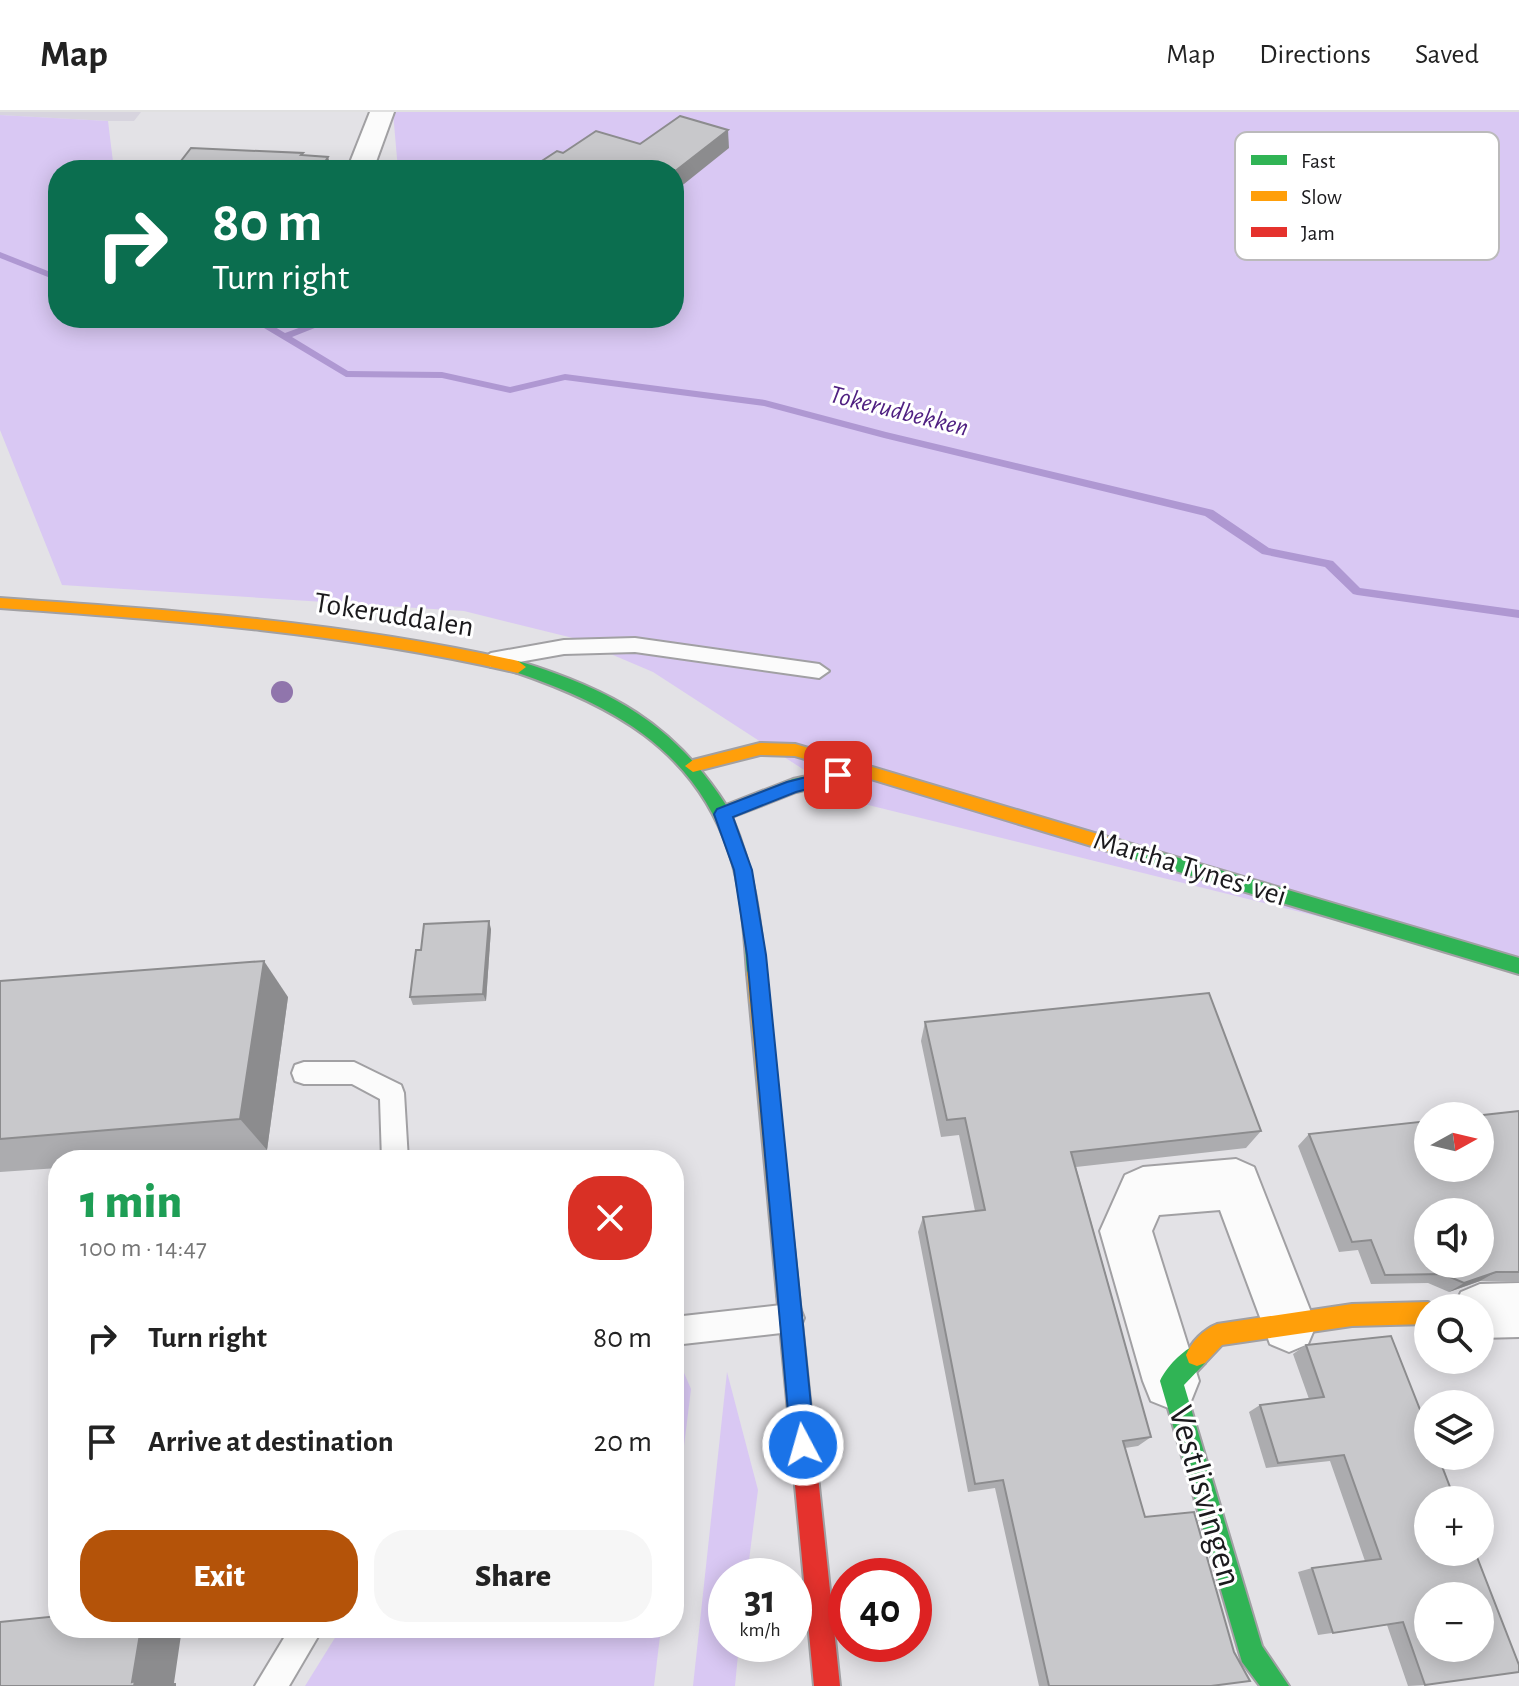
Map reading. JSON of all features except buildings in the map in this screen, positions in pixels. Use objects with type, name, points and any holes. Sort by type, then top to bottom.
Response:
[{"type":"street","points":[[364,160],[382,112]]},
{"type":"street","name":"Tokeruddalen","points":[[0,603],[273,624],[490,660],[552,677],[596,695],[632,715],[693,766],[723,814]]},
{"type":"street","name":"Martha Tynes' vei","points":[[693,766],[755,748],[806,750],[860,771],[1519,966]]},
{"type":"street","points":[[827,1686],[756,955],[743,870],[723,814],[805,783],[860,771]]},
{"type":"street","points":[[1171,1381],[1126,1231],[1143,1192],[1236,1184],[1289,1325]]},
{"type":"street","points":[[1494,1311],[1519,1310]]},
{"type":"street","name":"Vestlisvingen","points":[[1276,1686],[1251,1653],[1171,1381],[1217,1335],[1352,1315],[1414,1313]]},
{"type":"lane","points":[[490,660],[564,647],[635,645],[819,671]]},
{"type":"lane","points":[[304,1073],[354,1073],[392,1093],[395,1150]]},
{"type":"lane","points":[[684,1330],[790,1318]]},
{"type":"lane","points":[[271,1686],[302,1638]]},
{"type":"shaded area","points":[[0,112],[141,112],[134,121],[108,121],[0,115]]},
{"type":"shaded area","points":[[393,112],[1519,112],[1519,966],[852,801],[653,672],[573,638],[464,611],[62,585],[0,430],[0,115],[108,121],[113,160],[48,160],[48,328],[684,328],[684,160],[397,160]]},
{"type":"shaded area","points":[[727,1372],[758,1490],[749,1558],[708,1558],[708,1662],[737,1662],[735,1686],[693,1686]]},
{"type":"shaded area","points":[[684,1373],[691,1389],[684,1446]]},
{"type":"shaded area","points":[[335,1638],[660,1638],[654,1686],[305,1686]]},
{"type":"waterway","name":"Tokerudbekken","points":[[0,255],[48,274]]},
{"type":"waterway","name":"Tokerudbekken","points":[[270,328],[346,374],[442,375],[510,390],[565,377],[765,403],[884,435],[1209,513],[1266,551],[1329,564],[1357,591],[1519,614]]},
{"type":"waterway","points":[[286,336],[308,328]]},
{"type":"traffic: fast","points":[[518,667],[562,682],[639,721],[672,747],[699,777],[722,813],[739,854],[750,909],[756,973]]},
{"type":"traffic: fast","points":[[723,814],[793,786],[860,771]]},
{"type":"traffic: fast","points":[[1118,847],[1519,966]]},
{"type":"traffic: fast","points":[[1197,1355],[1171,1381],[1251,1653],[1276,1686]]},
{"type":"traffic: slow","points":[[0,603],[196,617],[326,631],[455,652],[518,667]]},
{"type":"traffic: slow","points":[[693,766],[760,749],[795,750],[1118,847]]},
{"type":"traffic: slow","points":[[756,973],[788,1295]]},
{"type":"traffic: slow","points":[[1197,1355],[1217,1335],[1352,1315],[1414,1313]]},
{"type":"traffic: jam","points":[[788,1295],[827,1686]]},
{"type":"route","points":[[803,1445],[749,899],[743,870],[723,814],[793,786],[838,775]]}]
